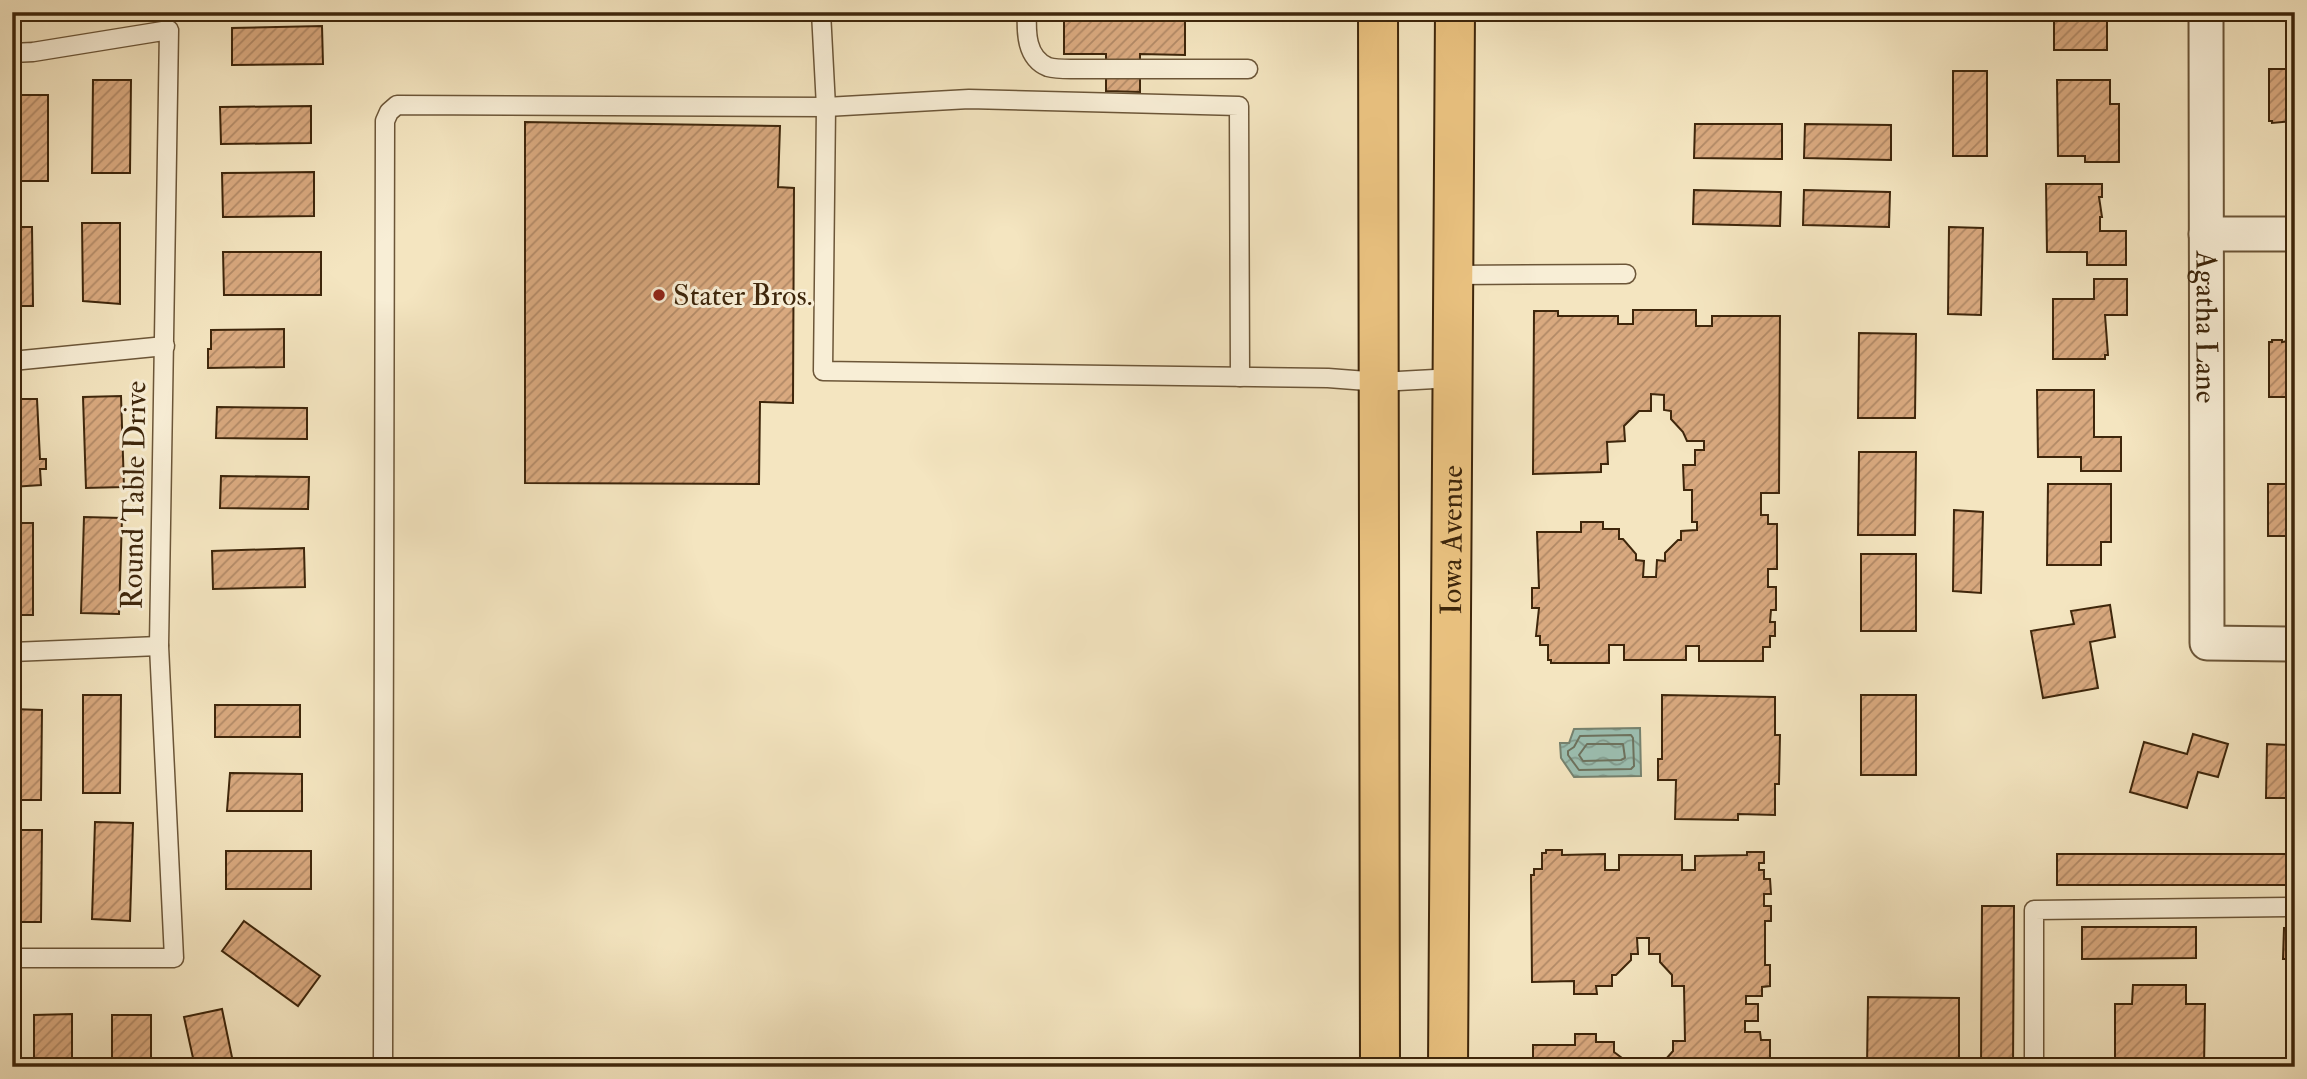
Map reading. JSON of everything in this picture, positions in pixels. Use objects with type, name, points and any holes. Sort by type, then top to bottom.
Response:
[{"type":"main road","points":[[1378,12],[1380,1067]]},
{"type":"main road","name":"Iowa Avenue","points":[[1448,1067],[1455,12]]},
{"type":"street","name":"Agatha Lane","points":[[2206,12],[2207,643],[2295,643]]},
{"type":"street","points":[[2206,234],[2295,234]]},
{"type":"lane","points":[[821,12],[826,107],[823,371],[1328,378],[1380,382],[1452,378]]},
{"type":"lane","points":[[1027,12],[1027,30],[1032,54],[1048,66],[1071,69],[1248,69]]},
{"type":"lane","name":"Round Table Drive","points":[[12,53],[169,30],[159,646],[174,958],[12,958]]},
{"type":"lane","points":[[383,1067],[385,121],[397,104],[826,107],[969,99],[1239,106],[1240,377]]},
{"type":"lane","points":[[1453,275],[1626,274]]},
{"type":"lane","points":[[12,361],[165,345]]},
{"type":"lane","points":[[12,652],[159,646]]},
{"type":"lane","points":[[2034,1067],[2034,910],[2295,907]]},
{"type":"water","points":[[1640,728],[1641,776],[1574,777],[1561,758],[1560,743],[1569,743],[1574,729]]},
{"type":"building","points":[[1064,12],[1185,12],[1185,55],[1140,54],[1140,92],[1106,91],[1106,54],[1064,54]]},
{"type":"building","points":[[2054,12],[2107,12],[2107,50],[2054,50]]},
{"type":"building","points":[[322,26],[323,64],[232,65],[232,28]]},
{"type":"building","points":[[2269,69],[2295,69],[2295,121],[2269,121]]},
{"type":"building","points":[[1953,71],[1987,71],[1987,156],[1953,156]]},
{"type":"building","points":[[93,80],[131,80],[130,173],[92,173]]},
{"type":"building","points":[[2057,80],[2110,80],[2110,104],[2119,104],[2119,162],[2085,162],[2085,156],[2058,156]]},
{"type":"building","points":[[17,95],[48,95],[48,181],[17,181]]},
{"type":"building","points":[[311,106],[311,143],[221,144],[220,107]]},
{"type":"building","name":"Stater Bros.","points":[[525,122],[780,126],[778,187],[794,188],[793,403],[760,402],[759,484],[525,483]]},
{"type":"building","points":[[1695,124],[1782,124],[1782,159],[1694,158]]},
{"type":"building","points":[[1805,124],[1891,125],[1891,160],[1804,158]]},
{"type":"building","points":[[314,172],[314,216],[223,217],[222,173]]},
{"type":"building","points":[[2046,184],[2102,184],[2102,197],[2099,197],[2102,217],[2100,231],[2126,231],[2126,265],[2087,265],[2087,252],[2047,252]]},
{"type":"building","points":[[1694,190],[1781,192],[1780,226],[1693,224]]},
{"type":"building","points":[[1804,190],[1890,192],[1889,227],[1803,225]]},
{"type":"building","points":[[82,223],[120,223],[120,304],[83,301]]},
{"type":"building","points":[[12,227],[32,227],[33,306],[12,306]]},
{"type":"building","points":[[1949,227],[1983,228],[1981,315],[1948,314]]},
{"type":"building","points":[[223,252],[321,252],[321,295],[224,295]]},
{"type":"building","points":[[2094,279],[2127,279],[2127,315],[2105,315],[2108,355],[2105,355],[2105,359],[2053,359],[2053,299],[2094,299]]},
{"type":"building","points":[[1633,310],[1696,310],[1696,326],[1712,326],[1712,316],[1780,316],[1779,493],[1761,493],[1761,515],[1768,515],[1768,524],[1777,524],[1777,569],[1768,569],[1768,587],[1776,587],[1776,610],[1771,610],[1770,622],[1775,622],[1775,636],[1770,636],[1770,647],[1763,647],[1763,661],[1699,661],[1699,646],[1686,646],[1686,660],[1624,660],[1624,645],[1609,645],[1609,663],[1551,663],[1551,660],[1548,660],[1548,645],[1540,645],[1540,636],[1536,636],[1539,608],[1532,608],[1532,588],[1539,588],[1537,532],[1581,532],[1581,522],[1603,522],[1603,529],[1619,529],[1619,539],[1623,539],[1636,554],[1636,560],[1644,561],[1643,577],[1656,577],[1657,560],[1665,561],[1665,553],[1681,540],[1681,531],[1697,530],[1697,522],[1692,522],[1692,490],[1684,490],[1683,465],[1695,465],[1695,450],[1704,450],[1704,441],[1687,441],[1671,419],[1671,411],[1664,410],[1664,395],[1651,394],[1651,411],[1639,411],[1624,426],[1625,441],[1607,442],[1608,464],[1601,464],[1601,472],[1533,474],[1534,311],[1558,311],[1558,316],[1618,316],[1618,324],[1633,324]]},
{"type":"building","points":[[284,329],[284,367],[208,368],[211,330]]},
{"type":"building","points":[[1859,333],[1916,334],[1915,418],[1858,418]]},
{"type":"building","points":[[2295,340],[2295,397],[2269,397],[2269,342]]},
{"type":"building","points":[[2037,390],[2094,390],[2094,437],[2121,437],[2121,471],[2081,471],[2081,457],[2038,457]]},
{"type":"building","points":[[121,396],[124,487],[86,488],[83,397]]},
{"type":"building","points":[[12,399],[37,399],[40,459],[46,459],[46,469],[40,469],[41,485],[12,487]]},
{"type":"building","points":[[217,407],[307,408],[307,439],[216,438]]},
{"type":"building","points":[[1859,452],[1916,452],[1915,535],[1858,535]]},
{"type":"building","points":[[221,476],[309,477],[308,509],[220,508]]},
{"type":"building","points":[[2048,484],[2111,484],[2111,542],[2101,542],[2101,565],[2047,565]]},
{"type":"building","points":[[2268,484],[2295,484],[2295,536],[2268,536]]},
{"type":"building","points":[[1954,510],[1983,512],[1981,593],[1953,591]]},
{"type":"building","points":[[84,517],[122,518],[119,614],[81,613]]},
{"type":"building","points":[[12,523],[33,523],[33,615],[12,615]]},
{"type":"building","points":[[304,548],[305,587],[213,589],[212,551]]},
{"type":"building","points":[[1861,554],[1916,554],[1916,631],[1861,631]]},
{"type":"building","points":[[2110,605],[2115,637],[2090,642],[2098,688],[2043,698],[2031,631],[2074,624],[2071,611]]},
{"type":"building","points":[[83,695],[121,695],[120,793],[83,793]]},
{"type":"building","points":[[1662,695],[1775,697],[1775,735],[1780,735],[1775,815],[1738,814],[1738,820],[1675,819],[1676,780],[1658,780],[1658,759],[1662,759]]},
{"type":"building","points":[[1861,695],[1916,695],[1916,775],[1861,775]]},
{"type":"building","points":[[215,705],[300,705],[300,737],[215,737]]},
{"type":"building","points":[[12,709],[42,710],[41,800],[12,800]]},
{"type":"building","points":[[2193,734],[2228,744],[2218,777],[2198,772],[2187,808],[2130,792],[2144,742],[2187,754]]},
{"type":"building","points":[[2290,734],[2295,734],[2295,798],[2266,798],[2267,744],[2290,745]]},
{"type":"building","points":[[230,773],[302,774],[302,811],[227,811]]},
{"type":"building","points":[[95,822],[133,823],[130,921],[92,919]]},
{"type":"building","points":[[12,830],[42,830],[41,922],[12,922]]},
{"type":"building","points":[[1546,850],[1562,850],[1562,855],[1605,854],[1605,870],[1619,870],[1619,855],[1682,855],[1682,870],[1695,870],[1695,856],[1764,852],[1764,863],[1759,863],[1759,870],[1764,870],[1764,879],[1770,879],[1771,894],[1764,894],[1764,906],[1771,906],[1771,921],[1765,921],[1765,965],[1770,965],[1770,986],[1762,987],[1762,996],[1746,996],[1746,1004],[1758,1004],[1758,1021],[1745,1021],[1745,1032],[1760,1032],[1761,1040],[1770,1040],[1770,1062],[1765,1062],[1765,1067],[1659,1067],[1673,1051],[1673,1041],[1685,1041],[1684,986],[1672,986],[1672,975],[1660,962],[1660,954],[1649,954],[1649,938],[1637,938],[1638,954],[1631,954],[1631,960],[1616,975],[1612,975],[1612,986],[1596,986],[1597,994],[1574,994],[1574,981],[1532,982],[1531,875],[1534,875],[1534,869],[1542,869],[1542,853],[1546,853]]},
{"type":"building","points":[[226,851],[311,851],[311,889],[226,889]]},
{"type":"building","points":[[2057,854],[2295,854],[2295,885],[2057,885]]},
{"type":"building","points":[[1982,906],[2014,906],[2013,1067],[1981,1067]]},
{"type":"building","points":[[244,921],[320,976],[298,1006],[222,951]]},
{"type":"building","points":[[2082,927],[2196,927],[2196,958],[2082,959]]},
{"type":"building","points":[[2284,928],[2295,928],[2295,959],[2283,959]]},
{"type":"building","points":[[2289,970],[2295,971],[2295,1067],[2289,1067]]},
{"type":"building","points":[[2133,985],[2186,985],[2186,1004],[2205,1004],[2204,1067],[2115,1067],[2115,1004],[2132,1004]]},
{"type":"building","points":[[1868,997],[1959,998],[1959,1067],[1867,1067]]},
{"type":"building","points":[[222,1009],[234,1067],[195,1067],[184,1017]]},
{"type":"building","points":[[72,1014],[72,1067],[34,1067],[34,1015]]},
{"type":"building","points":[[112,1015],[151,1015],[151,1067],[112,1067]]},
{"type":"building","points":[[1575,1034],[1596,1034],[1596,1042],[1614,1042],[1614,1052],[1630,1064],[1630,1067],[1533,1067],[1533,1045],[1575,1045]]},
{"type":"place","name":"Stater Bros.","points":[[659,295]]}]
